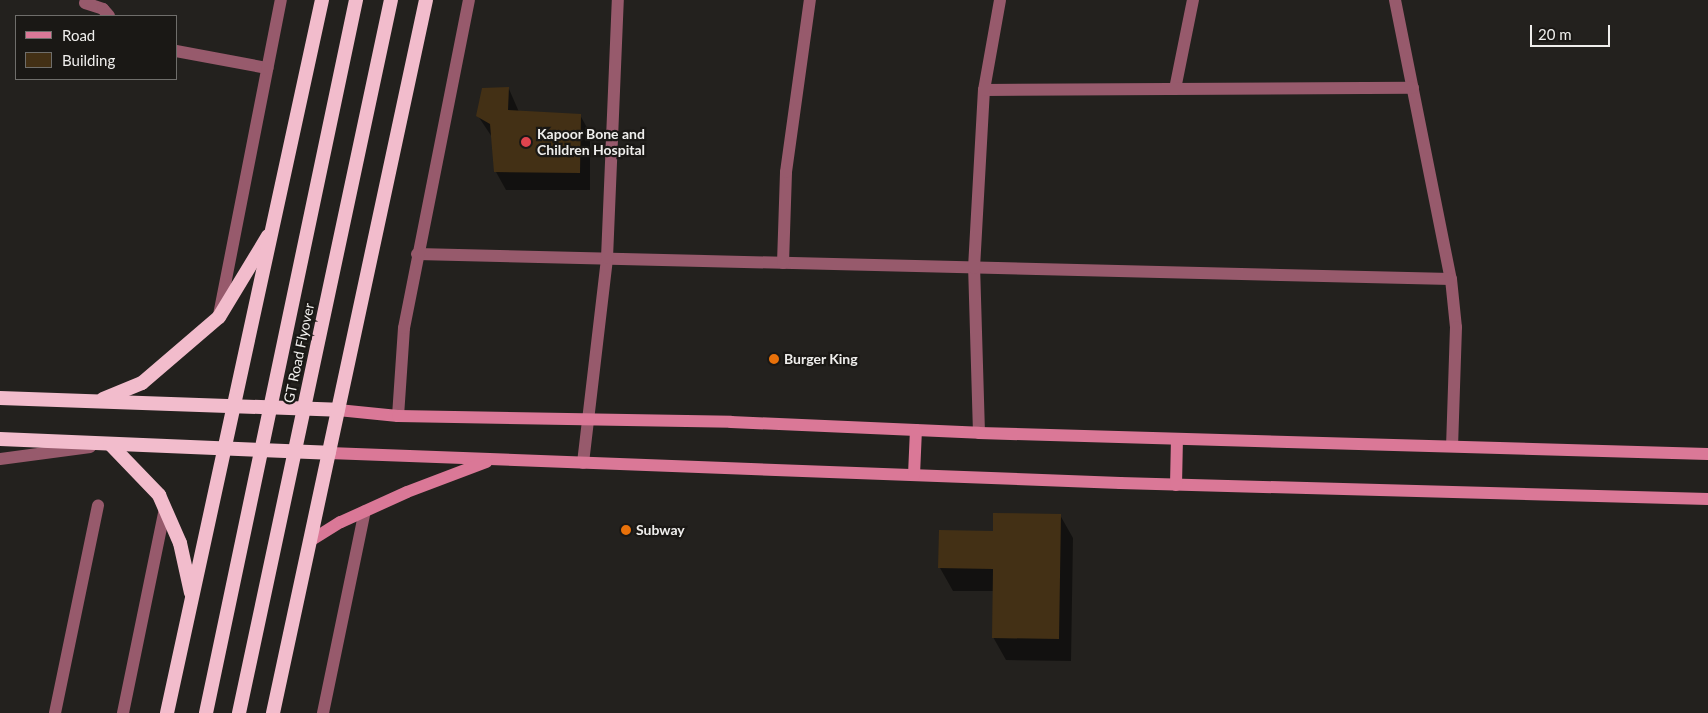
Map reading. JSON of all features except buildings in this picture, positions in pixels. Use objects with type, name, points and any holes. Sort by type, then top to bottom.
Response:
[{"type":"highway","points":[[166,713],[275,224],[322,0]]},
{"type":"highway","name":"GT Road Flyover","points":[[206,713],[356,0]]},
{"type":"highway","name":"GT Road Flyover","points":[[239,713],[391,0]]},
{"type":"highway","points":[[273,713],[426,0]]},
{"type":"highway","points":[[98,401],[142,383],[219,317],[275,224]]},
{"type":"highway","points":[[0,398],[338,410]]},
{"type":"highway","points":[[0,439],[329,453]]},
{"type":"highway","points":[[110,444],[159,495],[180,543],[192,599]]},
{"type":"main road","points":[[338,410],[398,416],[588,418],[979,433],[1708,454]]},
{"type":"main road","points":[[914,475],[916,430]]},
{"type":"main road","points":[[1176,484],[1177,438]]},
{"type":"main road","points":[[329,453],[1176,484],[1708,499]]},
{"type":"main road","points":[[310,541],[365,511],[493,459]]},
{"type":"street","points":[[219,317],[281,0]]},
{"type":"street","points":[[398,416],[404,328],[417,254],[470,0]]},
{"type":"street","points":[[583,463],[606,258],[618,0]]},
{"type":"street","points":[[782,262],[790,138],[810,0]]},
{"type":"street","points":[[979,433],[974,268],[984,90],[1000,0]]},
{"type":"street","points":[[1175,89],[1193,0]]},
{"type":"street","points":[[1395,0],[1451,279],[1456,327],[1452,446]]},
{"type":"street","points":[[85,2],[103,9],[109,15]]},
{"type":"street","points":[[178,51],[267,68]]},
{"type":"street","points":[[984,90],[1414,88]]},
{"type":"street","points":[[417,254],[1451,279]]},
{"type":"street","points":[[0,459],[110,444]]},
{"type":"street","points":[[55,713],[98,505]]},
{"type":"street","points":[[123,713],[165,508]]},
{"type":"street","points":[[323,713],[365,511]]},
{"type":"place","name":"Kapoor Bone and Children Hospital","points":[[526,142]]},
{"type":"place","name":"Burger King","points":[[774,359]]},
{"type":"place","name":"Subway","points":[[626,530]]}]
